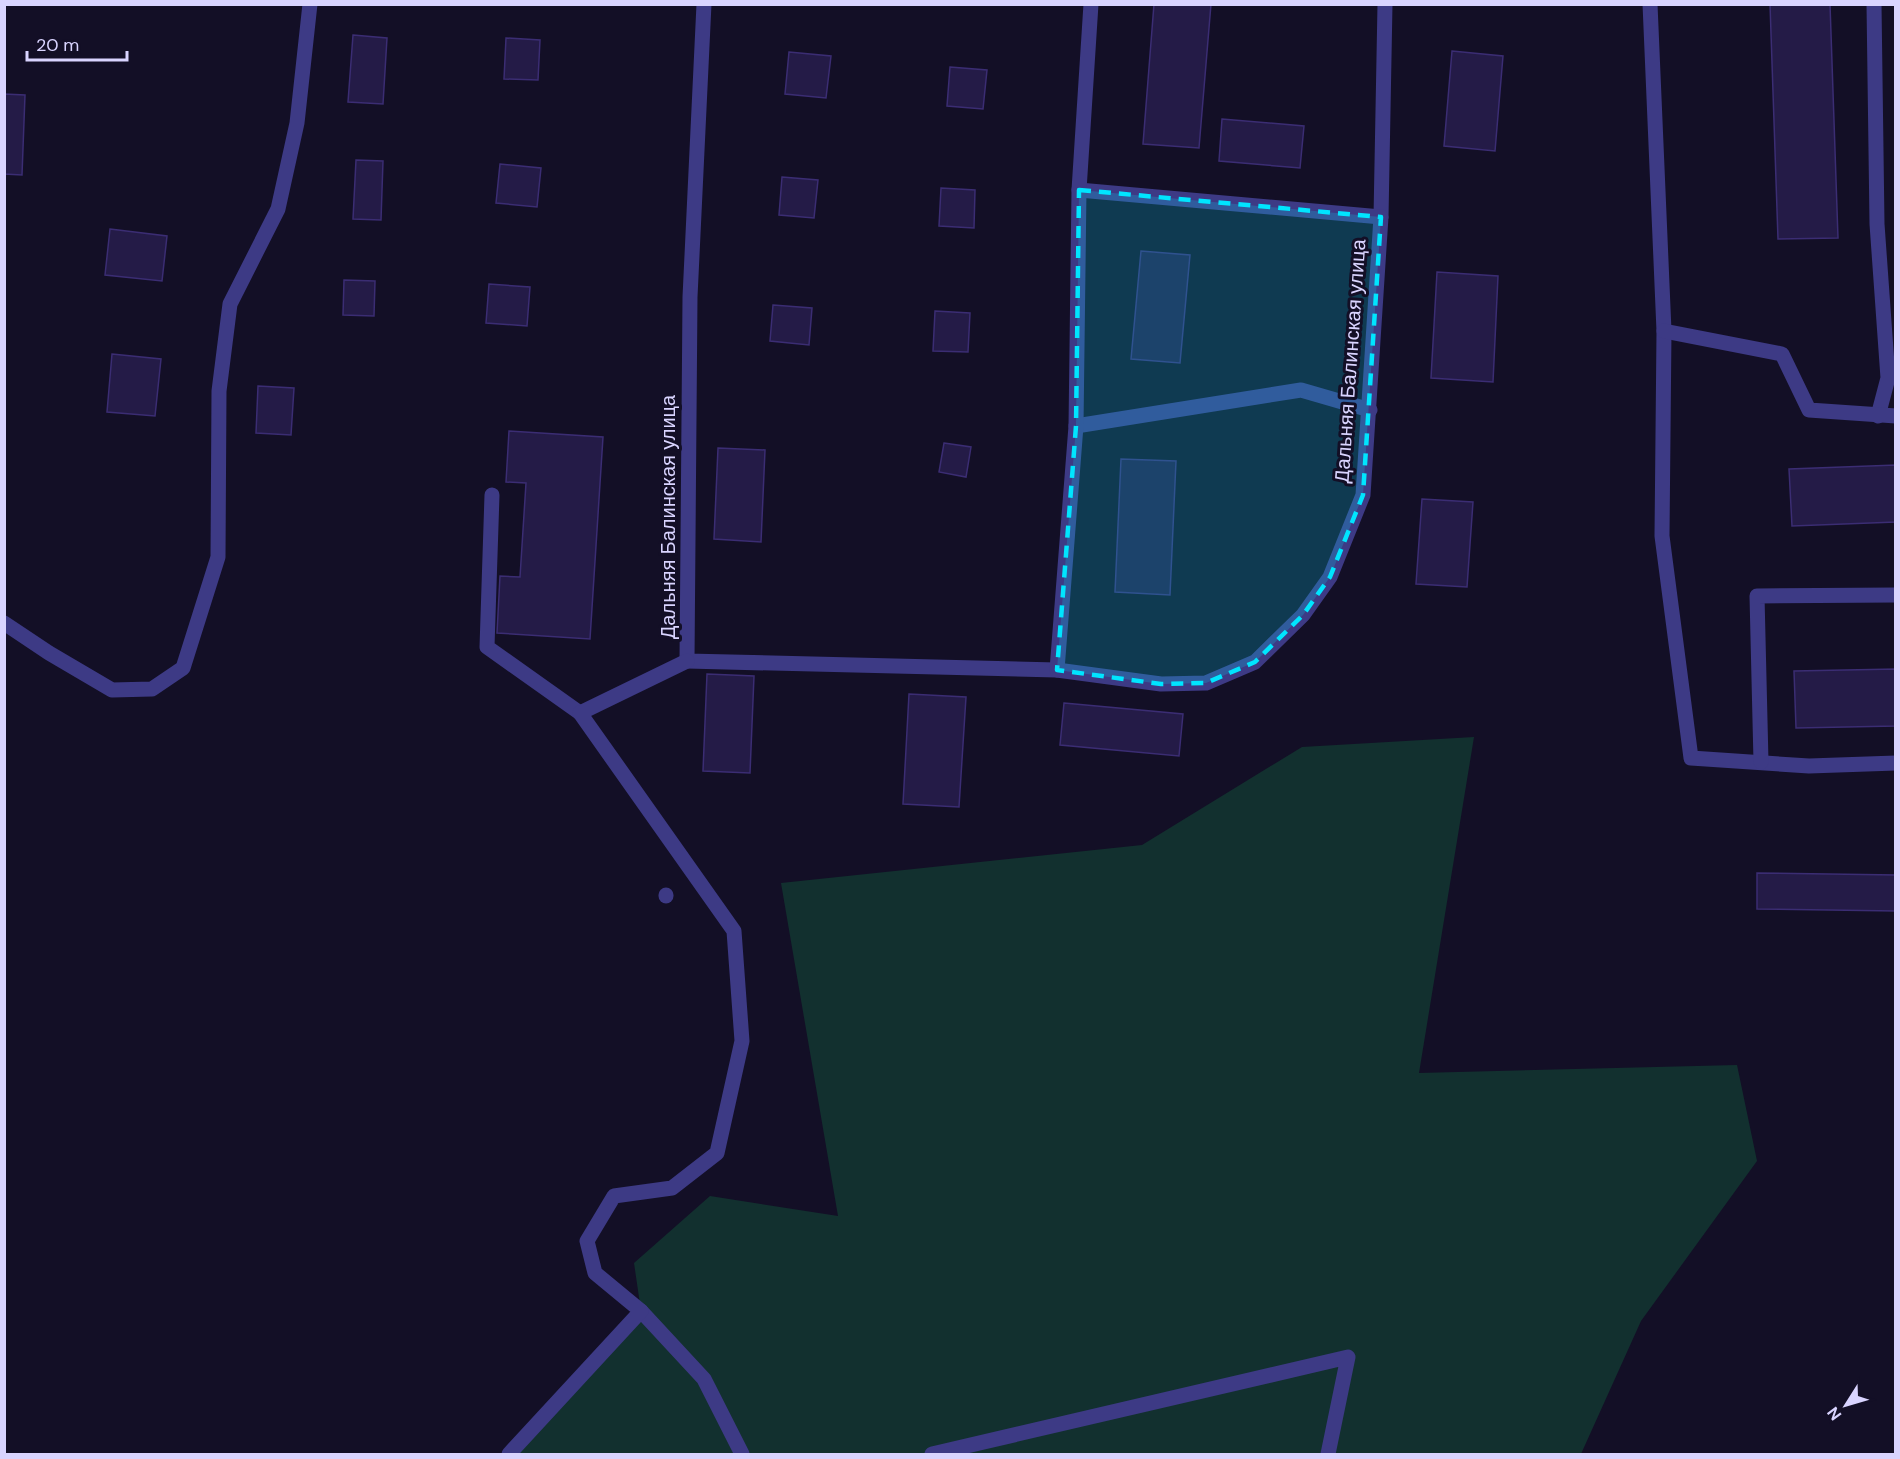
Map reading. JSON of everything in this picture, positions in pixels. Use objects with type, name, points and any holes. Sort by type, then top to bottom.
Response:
[{"type":"street","points":[[4,623],[49,654],[112,690],[152,689],[183,668],[218,557],[219,391],[230,304],[278,209],[297,123],[310,4]]},
{"type":"street","name":"Дальняя Балинская улица","points":[[704,4],[690,297],[687,661],[1057,670],[1161,684],[1206,683],[1255,662],[1303,615],[1330,577],[1363,495],[1381,217],[1385,4]]},
{"type":"street","points":[[1057,670],[1076,426],[1079,190],[1091,4]]},
{"type":"street","points":[[1650,4],[1664,331],[1662,536],[1691,758],[1809,766],[1896,763]]},
{"type":"street","points":[[1874,4],[1877,224],[1889,305],[1888,378],[1878,416]]},
{"type":"street","points":[[1079,190],[1381,217]]},
{"type":"street","points":[[1664,331],[1782,354],[1809,410],[1896,416]]},
{"type":"street","points":[[1076,426],[1301,390],[1370,410]]},
{"type":"street","points":[[492,495],[486,647],[580,713],[734,931],[742,1041],[717,1153],[672,1188],[614,1196],[587,1241],[595,1273],[641,1311],[704,1379],[742,1455]]},
{"type":"street","points":[[1761,762],[1757,596],[1896,595]]},
{"type":"street","points":[[580,713],[687,661]]},
{"type":"street","points":[[509,1455],[641,1311]]},
{"type":"street","points":[[932,1455],[1348,1357],[1328,1455]]},
{"type":"highlighted area","points":[[1079,190],[1381,217],[1363,495],[1330,577],[1303,615],[1255,662],[1206,683],[1161,684],[1057,670],[1076,426]]},
{"type":"green space","points":[[1474,737],[1419,1073],[1737,1065],[1757,1161],[1641,1321],[1581,1454],[509,1454],[641,1311],[634,1263],[710,1196],[838,1216],[781,883],[1142,845],[1302,747]]},
{"type":"building","points":[[1154,4],[1211,4],[1199,148],[1143,144]]},
{"type":"building","points":[[1770,4],[1830,4],[1838,238],[1778,239]]},
{"type":"building","points":[[353,35],[387,38],[383,104],[348,102]]},
{"type":"building","points":[[506,38],[540,40],[538,80],[504,79]]},
{"type":"building","points":[[1452,51],[1503,56],[1495,151],[1444,146]]},
{"type":"building","points":[[789,52],[831,56],[826,98],[785,94]]},
{"type":"building","points":[[950,67],[987,70],[983,109],[947,106]]},
{"type":"building","points":[[4,94],[25,95],[22,175],[4,174]]},
{"type":"building","points":[[1222,119],[1304,126],[1300,168],[1219,161]]},
{"type":"building","points":[[356,160],[383,161],[381,220],[353,219]]},
{"type":"building","points":[[500,164],[541,168],[537,207],[496,203]]},
{"type":"building","points":[[782,177],[818,180],[814,218],[779,215]]},
{"type":"building","points":[[941,188],[975,190],[974,228],[939,226]]},
{"type":"building","points":[[110,229],[167,236],[162,281],[105,275]]},
{"type":"building","points":[[1141,251],[1190,255],[1180,363],[1131,359]]},
{"type":"building","points":[[1437,272],[1498,276],[1493,382],[1431,378]]},
{"type":"building","points":[[344,280],[375,281],[374,316],[343,315]]},
{"type":"building","points":[[489,284],[530,287],[527,326],[486,323]]},
{"type":"building","points":[[773,305],[812,308],[809,345],[770,341]]},
{"type":"building","points":[[935,311],[970,313],[968,352],[933,351]]},
{"type":"building","points":[[112,354],[161,359],[155,416],[107,412]]},
{"type":"building","points":[[258,386],[294,388],[291,435],[256,433]]},
{"type":"building","points":[[509,431],[603,437],[590,639],[497,633],[500,576],[520,577],[526,483],[506,482]]},
{"type":"building","points":[[944,443],[971,447],[966,477],[939,472]]},
{"type":"building","points":[[718,448],[765,450],[761,542],[714,539]]},
{"type":"building","points":[[1121,459],[1176,461],[1170,595],[1115,592]]},
{"type":"building","points":[[1896,465],[1896,522],[1792,526],[1789,469]]},
{"type":"building","points":[[1422,499],[1473,502],[1467,587],[1416,584]]},
{"type":"building","points":[[1896,669],[1896,726],[1796,728],[1794,671]]},
{"type":"building","points":[[707,674],[754,676],[750,773],[703,771]]},
{"type":"building","points":[[909,694],[966,697],[959,807],[903,804]]},
{"type":"building","points":[[1064,703],[1183,714],[1179,756],[1060,745]]},
{"type":"building","points":[[1757,873],[1896,875],[1896,911],[1757,909]]}]
